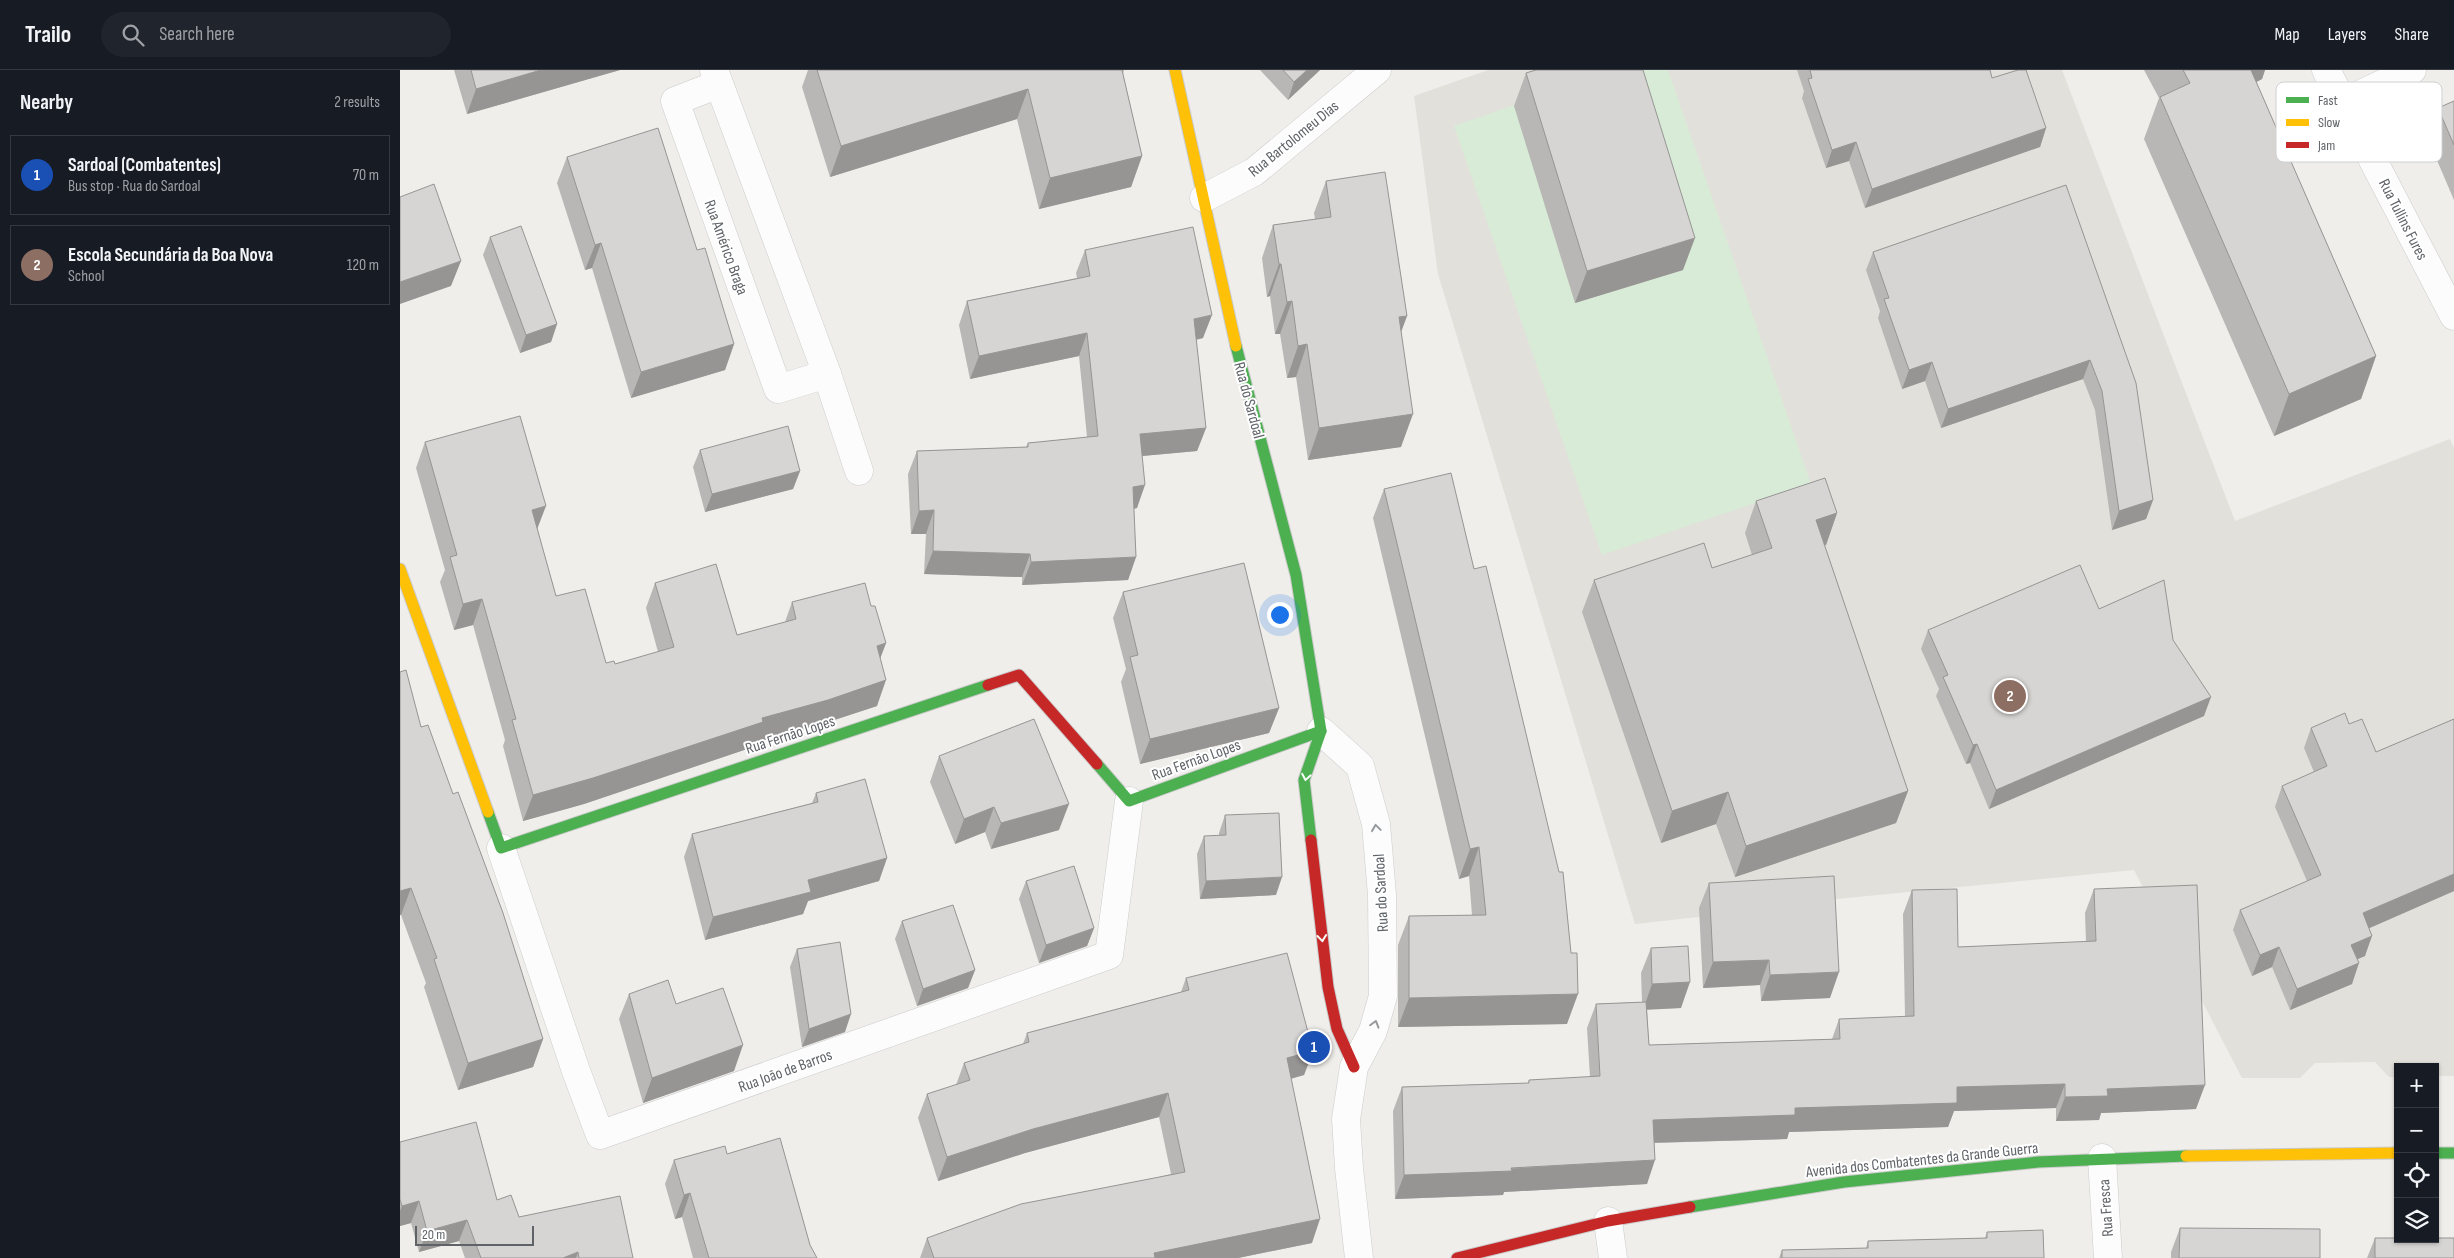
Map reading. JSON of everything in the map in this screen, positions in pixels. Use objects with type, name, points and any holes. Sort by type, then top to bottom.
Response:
[{"type":"street","name":"Rua do Sardoal","points":[[1175,70],[1240,364],[1296,574],[1321,731],[1304,780],[1328,986],[1336,1030],[1354,1067]]},
{"type":"street","name":"Rua Bartolomeu Dias","points":[[1204,198],[1254,172],[1377,70]]},
{"type":"street","name":"Rua Tullins Fures","points":[[2326,70],[2333,82]]},
{"type":"street","points":[[2386,82],[2412,70]]},
{"type":"street","name":"Rua Américo Braga","points":[[826,374],[778,389],[675,101],[716,77],[826,374],[859,471]]},
{"type":"street","name":"Rua Tullins Fures","points":[[2375,162],[2454,316]]},
{"type":"street","points":[[400,569],[501,848]]},
{"type":"street","name":"Rua Fernão Lopes","points":[[501,848],[1019,675],[1129,801],[1321,731]]},
{"type":"street","name":"Rua do Sardoal","points":[[1321,731],[1360,766],[1376,824],[1382,895],[1384,996],[1374,1032],[1354,1067],[1346,1119],[1348,1168],[1359,1258]]},
{"type":"street","name":"Rua João de Barros","points":[[501,848],[576,1071],[600,1135],[1109,955],[1129,801]]},
{"type":"street","name":"Avenida dos Combatentes da Grande Guerra","points":[[1457,1258],[1608,1221],[1844,1182],[2038,1162],[2102,1158],[2394,1153]]},
{"type":"street","points":[[2439,1153],[2454,1153]]},
{"type":"street","name":"Rua Fresca","points":[[2102,1158],[2108,1258]]},
{"type":"street","points":[[1608,1221],[1612,1258]]},
{"type":"shaded area","points":[[1488,70],[2062,70],[2235,521],[2450,439],[2454,448],[2454,1076],[2439,1076],[2439,1063],[2394,1063],[2394,1077],[2389,1077],[2375,1062],[2315,1063],[2300,1078],[2242,1078],[2134,870],[1715,911],[1716,915],[1635,924],[1438,274],[1414,96]]},
{"type":"green space","points":[[1616,70],[1668,70],[1811,484],[1602,555],[1454,126]]},
{"type":"building","points":[[471,70],[541,70],[476,89]]},
{"type":"building","points":[[817,70],[1122,70],[1142,156],[1050,178],[1028,89],[841,146]]},
{"type":"building","points":[[1283,70],[1307,70],[1294,82]]},
{"type":"building","points":[[1536,70],[1643,70],[1695,238],[1587,271],[1526,73]]},
{"type":"building","points":[[1810,70],[1990,70],[1992,78],[2018,70],[2026,70],[2046,128],[1872,189],[1856,142],[1832,150],[1808,79],[1812,78]]},
{"type":"building","points":[[2183,70],[2251,70],[2276,127],[2276,162],[2291,162],[2376,356],[2289,394],[2160,97],[2190,83]]},
{"type":"building","points":[[2454,101],[2454,145],[2442,117],[2442,106]]},
{"type":"building","points":[[658,128],[697,250],[705,248],[734,344],[641,372],[601,243],[595,245],[567,157]]},
{"type":"building","points":[[1385,172],[1407,316],[1399,317],[1413,414],[1319,428],[1307,344],[1298,346],[1292,301],[1287,302],[1273,225],[1331,217],[1326,181]]},
{"type":"building","points":[[434,184],[461,261],[400,282],[400,197]]},
{"type":"building","points":[[2066,185],[2136,383],[2153,500],[2119,511],[2102,391],[2090,360],[1948,409],[1932,362],[1909,370],[1884,299],[1889,298],[1873,252]]},
{"type":"building","points":[[521,226],[557,324],[526,335],[490,237]]},
{"type":"building","points":[[1193,227],[1212,315],[1194,319],[1206,428],[1140,434],[1145,485],[1133,487],[1136,557],[1031,562],[1030,554],[933,551],[934,510],[919,511],[917,451],[1028,447],[1028,443],[1098,436],[1087,333],[979,356],[967,301],[1090,276],[1085,250]]},
{"type":"building","points":[[520,416],[546,506],[532,510],[556,596],[585,589],[606,663],[614,661],[615,664],[674,647],[655,583],[716,564],[737,635],[796,619],[792,602],[865,583],[871,606],[875,606],[886,643],[877,646],[886,680],[828,700],[762,718],[763,722],[593,778],[533,795],[512,720],[516,719],[482,599],[463,604],[450,557],[457,555],[425,442]]},
{"type":"building","points":[[788,426],[800,471],[712,494],[700,450]]},
{"type":"building","points":[[1451,473],[1474,569],[1486,566],[1559,872],[1563,872],[1571,953],[1577,953],[1578,994],[1409,998],[1409,916],[1486,915],[1479,847],[1470,849],[1384,489]]},
{"type":"building","points":[[1825,478],[1837,513],[1816,520],[1908,791],[1746,846],[1728,792],[1672,811],[1594,580],[1704,543],[1712,568],[1772,548],[1756,501]]},
{"type":"building","points":[[1244,563],[1279,708],[1150,739],[1130,657],[1138,655],[1123,592]]},
{"type":"building","points":[[2080,565],[2099,609],[2164,580],[2173,640],[2211,697],[1996,790],[1977,744],[1973,745],[1943,677],[1948,675],[1928,630]]},
{"type":"building","points":[[406,670],[421,727],[428,725],[453,794],[458,792],[503,913],[543,1039],[468,1063],[434,959],[437,958],[411,888],[400,891],[400,672]]},
{"type":"building","points":[[2345,713],[2349,724],[2362,719],[2376,752],[2454,719],[2454,874],[2363,913],[2372,936],[2351,945],[2359,963],[2297,989],[2279,947],[2260,955],[2240,910],[2321,875],[2282,786],[2327,766],[2311,728]]},
{"type":"building","points":[[1034,719],[1069,804],[1001,823],[994,807],[964,819],[939,756]]},
{"type":"building","points":[[865,779],[887,858],[808,880],[811,892],[713,917],[692,834],[818,802],[816,793]]},
{"type":"building","points":[[1279,813],[1282,877],[1206,881],[1204,836],[1226,835],[1225,815]]},
{"type":"building","points":[[1074,866],[1094,928],[1046,945],[1026,881]]},
{"type":"building","points":[[1834,876],[1839,972],[1770,975],[1769,960],[1713,962],[1709,883]]},
{"type":"building","points":[[2197,885],[2205,1085],[2107,1089],[2108,1096],[2065,1097],[2065,1084],[1957,1087],[1957,1103],[1795,1108],[1795,1115],[1653,1120],[1655,1160],[1511,1168],[1512,1171],[1404,1175],[1402,1087],[1529,1083],[1529,1080],[1600,1076],[1596,1004],[1646,1002],[1649,1045],[1840,1039],[1839,1019],[1914,1016],[1912,890],[1957,889],[1958,947],[2096,941],[2094,889]]},
{"type":"building","points":[[953,905],[975,970],[923,989],[902,921]]},
{"type":"building","points":[[840,942],[851,1014],[809,1029],[797,949]]},
{"type":"building","points":[[1688,946],[1690,982],[1652,984],[1651,948]]},
{"type":"building","points":[[1287,953],[1313,1051],[1287,1058],[1320,1219],[1154,1253],[1155,1258],[934,1258],[927,1238],[1021,1204],[1185,1172],[1168,1093],[1033,1129],[947,1157],[927,1094],[970,1080],[964,1063],[1029,1042],[1027,1033],[1189,990],[1186,978]]},
{"type":"building","points":[[668,980],[676,1004],[723,988],[743,1045],[652,1078],[629,994]]},
{"type":"building","points":[[476,1122],[497,1200],[511,1195],[519,1217],[620,1196],[633,1258],[579,1258],[578,1252],[563,1258],[481,1258],[467,1220],[427,1231],[419,1201],[402,1206],[400,1199],[400,1142]]},
{"type":"building","points":[[780,1138],[810,1245],[817,1258],[709,1258],[690,1193],[684,1195],[674,1160],[725,1146],[727,1154]]},
{"type":"building","points":[[2180,1228],[2320,1229],[2320,1258],[2179,1258]]},
{"type":"building","points":[[2043,1230],[2044,1258],[1782,1258],[1782,1250],[1868,1248],[1868,1241],[1987,1238],[1987,1232]]},
{"type":"building","points":[[2375,1238],[2394,1238],[2394,1243],[2439,1243],[2439,1238],[2454,1238],[2454,1258],[2375,1258]]},
{"type":"traffic: fast","points":[[1236,346],[1296,575],[1321,731],[1304,780],[1311,840]]},
{"type":"traffic: fast","points":[[488,812],[501,848],[988,685]]},
{"type":"traffic: fast","points":[[1097,764],[1129,801],[1321,731]]},
{"type":"traffic: fast","points":[[2439,1153],[2454,1153]]},
{"type":"traffic: fast","points":[[1690,1207],[1844,1182],[2038,1162],[2186,1156]]},
{"type":"traffic: slow","points":[[1175,70],[1236,346]]},
{"type":"traffic: slow","points":[[400,569],[488,812]]},
{"type":"traffic: slow","points":[[2186,1156],[2394,1153]]},
{"type":"traffic: jam","points":[[988,685],[1019,675],[1097,764]]},
{"type":"traffic: jam","points":[[1311,840],[1328,987],[1337,1029],[1354,1067]]},
{"type":"traffic: jam","points":[[1457,1258],[1608,1221],[1690,1207]]},
{"type":"place","name":"Escola Secundária da Boa Nova","points":[[2010,696]]},
{"type":"place","name":"Sardoal (Combatentes)","points":[[1314,1047]]}]
